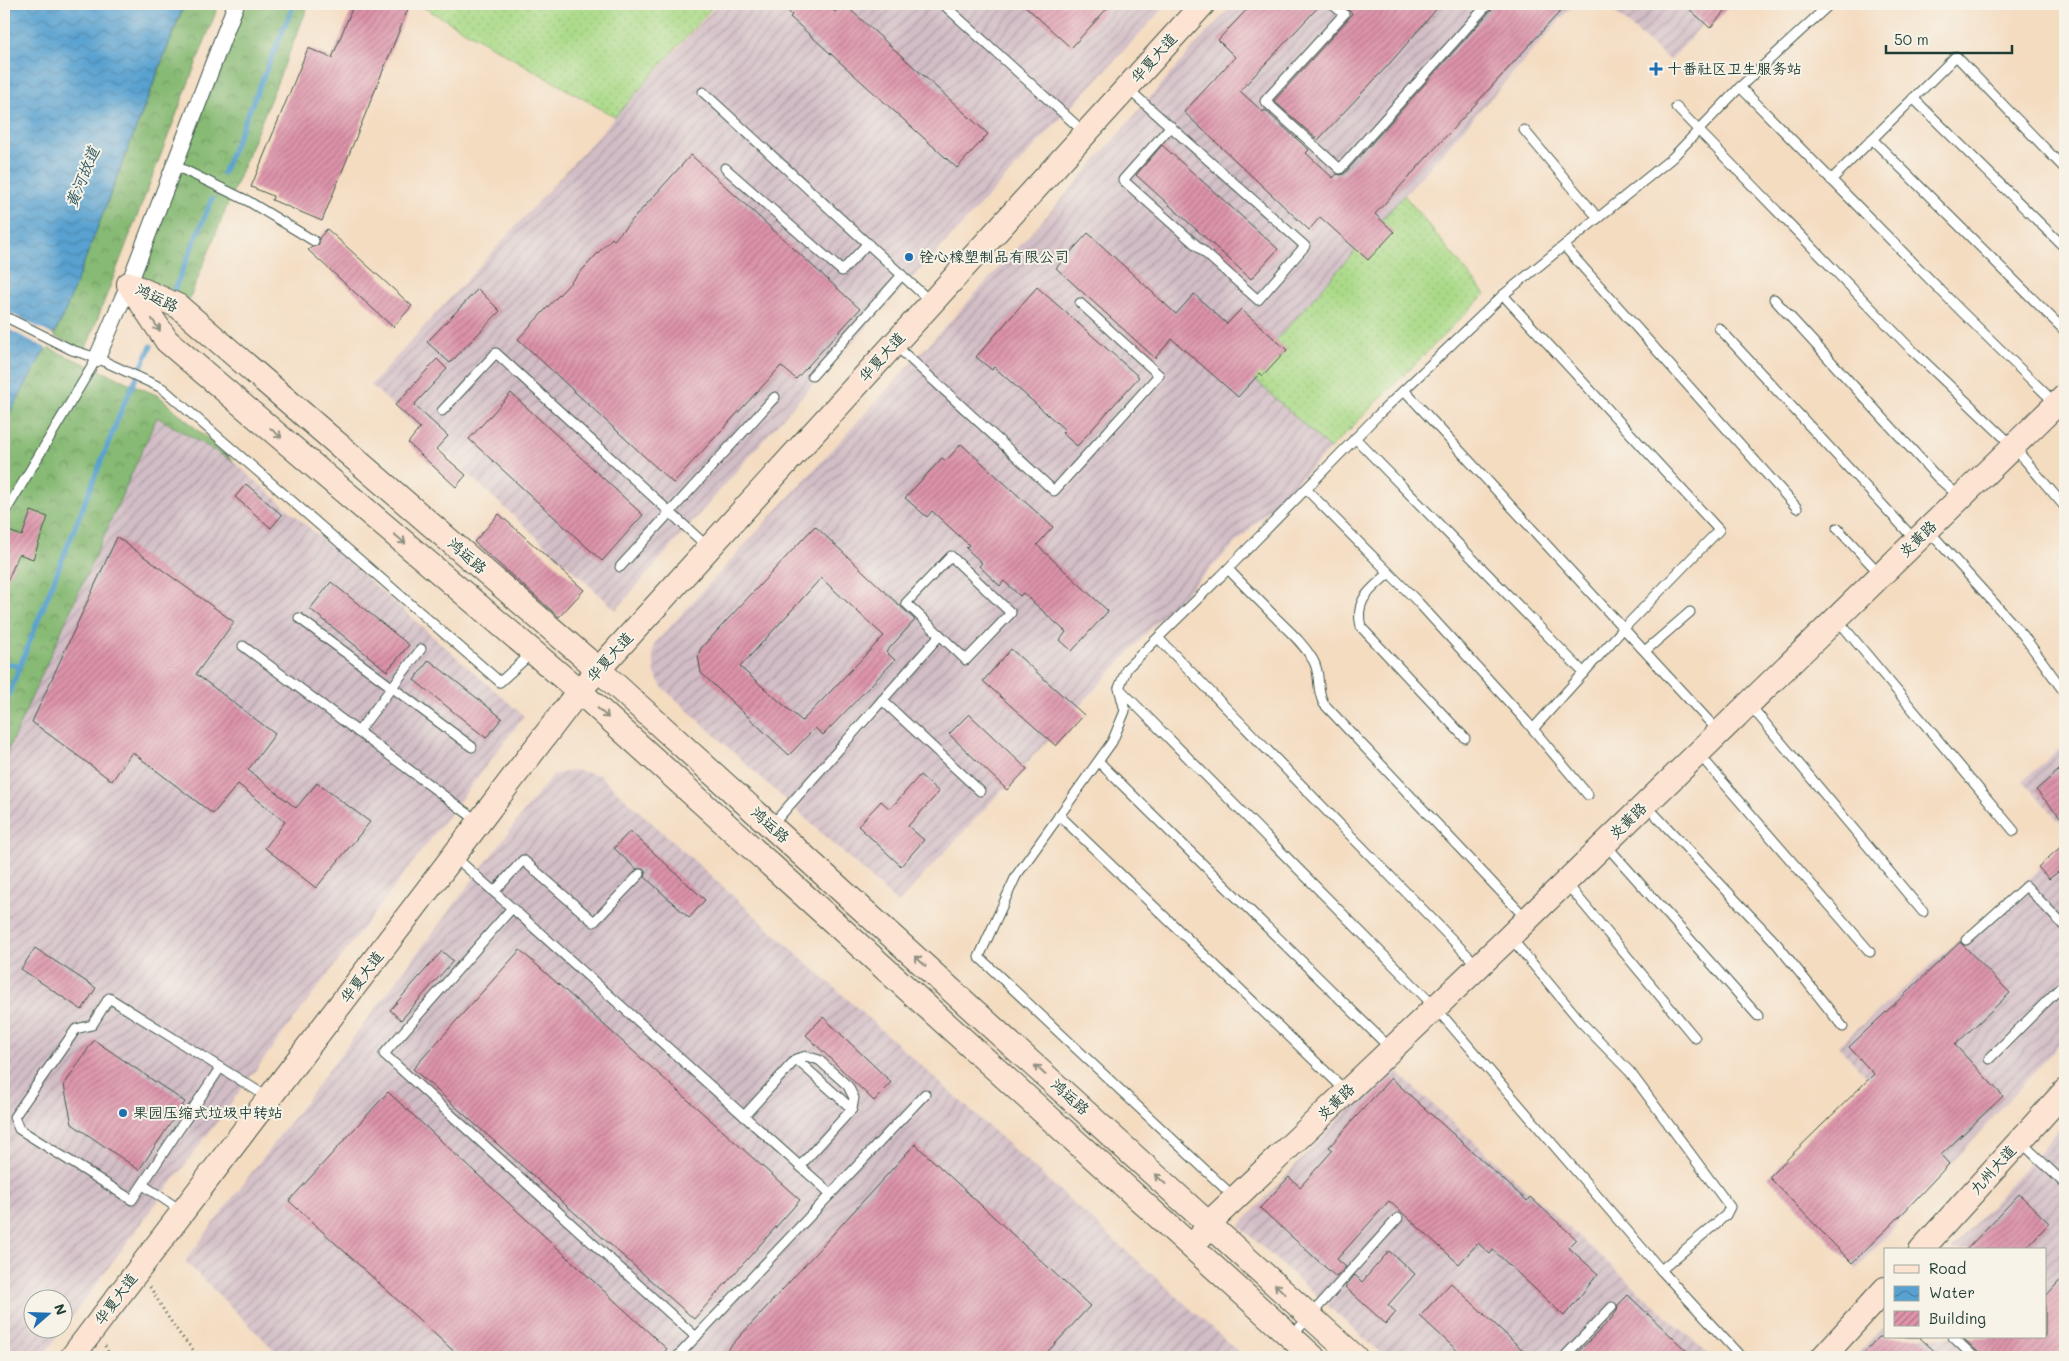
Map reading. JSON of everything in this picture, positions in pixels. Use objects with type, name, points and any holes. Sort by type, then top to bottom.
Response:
[{"type":"street","points":[[97,358],[129,284],[236,4]]},
{"type":"street","name":"华夏大道","points":[[72,1357],[579,691],[1203,4]]},
{"type":"street","name":"鸿运路","points":[[129,284],[167,340],[579,691],[1313,1357]]},
{"type":"street","name":"鸿运路","points":[[129,284],[178,306],[598,669],[1355,1357]]},
{"type":"street","name":"炎黄路","points":[[1193,1248],[1209,1223],[1565,882],[2061,400]]},
{"type":"street","name":"九州大道","points":[[1923,1248],[2065,1091]]},
{"type":"street","points":[[1823,1357],[1884,1290]]},
{"type":"lane","points":[[917,4],[931,4]]},
{"type":"lane","points":[[944,4],[1085,133]]},
{"type":"lane","points":[[1332,4],[1344,14],[1265,101],[1340,169],[1488,4]]},
{"type":"lane","points":[[1235,1198],[979,957],[1016,876],[1112,742],[1125,711],[1119,688],[1127,668],[1228,569],[1355,438],[1503,295],[1672,158],[1740,87],[1830,4]]},
{"type":"lane","points":[[1831,180],[1956,56],[2065,169]]},
{"type":"lane","points":[[1127,87],[1305,246],[1258,300],[1123,180],[1170,126]]},
{"type":"lane","points":[[1740,87],[1959,310],[2061,400]]},
{"type":"lane","points":[[703,92],[932,302]]},
{"type":"lane","points":[[1914,98],[2065,248]]},
{"type":"lane","points":[[1676,107],[1911,349],[2014,446],[2065,507]]},
{"type":"lane","points":[[1524,130],[1598,218]]},
{"type":"lane","points":[[1872,139],[2065,331]]},
{"type":"lane","points":[[174,165],[248,201],[314,241]]},
{"type":"lane","points":[[725,168],[842,271],[868,244]]},
{"type":"lane","points":[[1564,246],[1796,508]]},
{"type":"lane","points":[[812,376],[902,275]]},
{"type":"lane","points":[[1503,295],[1719,530],[1624,628],[1533,729]]},
{"type":"lane","points":[[1774,299],[1937,477],[1960,498]]},
{"type":"lane","points":[[894,344],[1054,491],[1159,375],[1080,303]]},
{"type":"lane","points":[[4,316],[72,350],[97,358],[162,388],[500,682],[534,652]]},
{"type":"lane","points":[[1719,328],[1922,536],[2024,635],[2065,693]]},
{"type":"lane","points":[[442,410],[496,353],[709,548]]},
{"type":"lane","points":[[4,514],[97,358]]},
{"type":"lane","points":[[1404,390],[1719,732]]},
{"type":"lane","points":[[620,567],[775,397]]},
{"type":"lane","points":[[1355,438],[1584,673]]},
{"type":"lane","points":[[1306,489],[1417,601],[1533,729],[1588,794]]},
{"type":"lane","points":[[1837,528],[1881,576]]},
{"type":"lane","points":[[951,556],[1011,613],[966,660],[940,635],[906,603],[951,556]]},
{"type":"lane","points":[[1228,569],[1304,646],[1314,662],[1319,675],[1319,695],[1324,704],[1519,911]]},
{"type":"lane","points":[[1389,573],[1367,593],[1360,604],[1358,616],[1361,627],[1465,738]]},
{"type":"lane","points":[[1645,651],[1690,612]]},
{"type":"lane","points":[[299,618],[472,746]]},
{"type":"lane","points":[[1836,618],[2014,830]]},
{"type":"lane","points":[[771,826],[940,635]]},
{"type":"lane","points":[[1158,638],[1478,966]]},
{"type":"lane","points":[[243,646],[479,823]]},
{"type":"lane","points":[[358,732],[421,649]]},
{"type":"lane","points":[[1119,688],[1435,1007],[1661,1270],[1741,1357]]},
{"type":"lane","points":[[882,700],[980,791]]},
{"type":"lane","points":[[1749,703],[1923,912]]},
{"type":"lane","points":[[1698,753],[1870,952]]},
{"type":"lane","points":[[1099,762],[1392,1049]]},
{"type":"lane","points":[[1645,804],[1776,943],[1843,1027]]},
{"type":"lane","points":[[1058,815],[1347,1092]]},
{"type":"lane","points":[[1604,844],[1758,1016]]},
{"type":"lane","points":[[454,856],[831,1194]]},
{"type":"lane","points":[[494,892],[523,860],[594,922],[640,874]]},
{"type":"lane","points":[[1565,882],[1695,1038]]},
{"type":"lane","points":[[1966,940],[2026,886],[2065,927]]},
{"type":"lane","points":[[512,908],[384,1054],[696,1337]]},
{"type":"lane","points":[[1509,936],[1581,1022],[1630,1072],[1730,1207],[1726,1215],[1661,1270]]},
{"type":"lane","points":[[1989,1059],[2065,983]]},
{"type":"lane","points":[[220,1068],[132,1200],[19,1129],[14,1117],[76,1030],[92,1025],[109,998],[220,1068],[269,1099]]},
{"type":"lane","points":[[744,1116],[796,1059],[806,1056],[814,1057],[826,1066],[848,1086],[854,1098],[852,1109],[800,1166]]},
{"type":"lane","points":[[796,1059],[852,1109]]},
{"type":"lane","points":[[676,1357],[925,1094]]},
{"type":"lane","points":[[2020,1141],[2065,1184]]},
{"type":"lane","points":[[143,1185],[183,1212]]},
{"type":"lane","points":[[1291,1337],[1398,1218]]},
{"type":"lane","points":[[1564,1357],[1612,1307]]},
{"type":"lane","points":[[1954,1338],[1974,1357]]},
{"type":"path","points":[[139,1269],[178,1331],[190,1348],[201,1357]]},
{"type":"shaded area","points":[[718,4],[1167,4],[794,405],[616,610],[371,385]]},
{"type":"shaded area","points":[[1234,4],[1574,4],[1248,372],[1330,449],[1155,624],[898,903],[662,687],[655,674],[654,644],[1062,199],[1198,42]]},
{"type":"shaded area","points":[[1605,4],[1721,4],[1670,61]]},
{"type":"shaded area","points":[[157,417],[234,462],[524,716],[257,1068],[72,1317],[72,1288],[22,1288],[22,1338],[56,1338],[42,1357],[4,1357],[4,759]]},
{"type":"shaded area","points":[[2065,744],[2065,828],[2023,781]]},
{"type":"shaded area","points":[[575,770],[599,775],[1244,1357],[281,1357],[185,1261],[529,805],[553,775]]},
{"type":"shaded area","points":[[2065,847],[2065,1038],[1856,1269],[1768,1177],[1869,1079],[1838,1046]]},
{"type":"shaded area","points":[[1389,1065],[1712,1357],[1385,1357],[1239,1226]]},
{"type":"shaded area","points":[[2065,1123],[2065,1357],[1855,1357],[1884,1326],[1884,1338],[2046,1338],[2046,1248],[1953,1248]]},
{"type":"green space","points":[[185,4],[219,4],[85,351],[54,336]]},
{"type":"green space","points":[[243,4],[309,4],[189,300],[138,280]]},
{"type":"green space","points":[[418,4],[715,4],[615,117]]},
{"type":"green space","points":[[1404,195],[1485,294],[1330,449],[1248,373]]},
{"type":"green space","points":[[46,347],[159,396],[234,462],[157,417],[4,759],[4,424]]},
{"type":"water","name":"黄河故道","points":[[4,4],[184,4],[62,319],[4,424]]},
{"type":"pier","points":[[4,310],[55,336],[48,349],[4,327]]},
{"type":"building","points":[[354,4],[410,4],[322,221],[272,200],[273,196],[251,187],[308,48],[332,58]]},
{"type":"building","points":[[780,4],[826,4],[835,12],[844,4],[988,134],[957,168],[790,17],[792,15]]},
{"type":"building","points":[[1023,4],[1111,4],[1071,48]]},
{"type":"building","points":[[1252,4],[1321,4],[1240,91],[1263,112],[1265,110],[1309,150],[1306,153],[1333,178],[1337,174],[1345,173],[1493,8],[1494,4],[1567,4],[1375,214],[1394,232],[1368,260],[1320,217],[1309,230],[1184,112],[1235,57],[1218,40]]},
{"type":"building","points":[[1341,4],[1441,4],[1390,63],[1318,140],[1274,101],[1349,18],[1352,13]]},
{"type":"building","points":[[1684,4],[1731,4],[1710,28]]},
{"type":"building","points":[[1162,145],[1278,249],[1251,279],[1136,175]]},
{"type":"building","points":[[691,155],[860,309],[796,379],[781,366],[673,483],[518,339],[612,238],[614,240]]},
{"type":"building","points":[[327,229],[412,306],[393,327],[308,250],[319,245],[319,238]]},
{"type":"building","points":[[1088,233],[1176,314],[1194,294],[1227,324],[1241,309],[1287,350],[1263,376],[1260,373],[1238,397],[1172,339],[1155,358],[1056,268]]},
{"type":"building","points":[[1037,287],[1139,377],[1077,446],[1062,433],[1065,430],[994,367],[992,370],[976,357]]},
{"type":"building","points":[[478,289],[500,311],[450,363],[427,342]]},
{"type":"building","points":[[437,359],[447,369],[414,405],[448,436],[436,449],[466,475],[456,487],[408,443],[420,428],[395,405]]},
{"type":"building","points":[[511,393],[643,515],[602,561],[469,439]]},
{"type":"building","points":[[961,444],[1053,527],[1037,545],[1108,611],[1072,651],[1060,640],[1066,632],[1023,593],[1020,596],[1004,581],[1000,586],[979,566],[982,563],[966,548],[969,545],[932,511],[927,517],[905,498],[942,458],[946,461]]},
{"type":"building","points":[[246,484],[282,515],[271,528],[235,497]]},
{"type":"building","points":[[31,511],[48,517],[33,559],[19,554],[4,589],[4,546],[9,531],[22,536]]},
{"type":"building","points":[[499,514],[584,590],[559,617],[474,542]]},
{"type":"building","points":[[815,526],[915,620],[886,652],[895,660],[823,735],[815,728],[789,755],[701,673],[698,656],[701,648]],"holes":[[[821,578],[884,636],[802,721],[740,667]]]},
{"type":"building","points":[[117,537],[234,622],[196,674],[275,734],[248,770],[296,808],[317,783],[370,822],[316,888],[265,848],[285,822],[238,784],[213,814],[132,752],[112,781],[32,722]]},
{"type":"building","points":[[331,582],[409,645],[387,671],[310,609]]},
{"type":"building","points":[[1011,649],[1084,715],[1056,746],[983,681]]},
{"type":"building","points":[[429,660],[502,718],[486,738],[414,680]]},
{"type":"building","points":[[969,714],[1027,769],[1007,790],[949,734]]},
{"type":"building","points":[[2065,765],[2065,822],[2036,790]]},
{"type":"building","points":[[920,775],[939,792],[908,826],[924,840],[901,866],[858,826],[881,801],[890,809]]},
{"type":"building","points":[[630,831],[705,900],[689,918],[645,877],[644,869],[636,869],[614,848]]},
{"type":"building","points":[[2065,843],[2065,880],[2058,872],[2049,879],[2038,867]]},
{"type":"building","points":[[1960,942],[2010,993],[1955,1045],[2003,1096],[1941,1155],[1949,1164],[1852,1263],[1769,1177],[1874,1074],[1849,1047]]},
{"type":"building","points":[[35,948],[96,988],[82,1010],[21,969]]},
{"type":"building","points":[[520,950],[800,1200],[694,1319],[413,1069]]},
{"type":"building","points":[[442,951],[453,961],[401,1020],[390,1010]]},
{"type":"building","points":[[823,1017],[891,1082],[874,1101],[806,1035]]},
{"type":"building","name":"果园压缩式垃圾中转站","points":[[94,1040],[185,1102],[139,1170],[72,1124],[64,1085]]},
{"type":"building","points":[[1391,1078],[1527,1201],[1530,1197],[1576,1239],[1568,1247],[1598,1274],[1564,1316],[1493,1250],[1490,1254],[1478,1243],[1459,1264],[1389,1201],[1337,1259],[1346,1267],[1336,1277],[1260,1208],[1289,1177],[1300,1187],[1333,1150],[1329,1147]]},
{"type":"building","points":[[388,1092],[667,1349],[659,1357],[460,1357],[289,1201]]},
{"type":"building","points":[[915,1144],[1090,1306],[1043,1357],[721,1357]]},
{"type":"building","points":[[2019,1194],[2049,1223],[2026,1248],[1968,1248]]},
{"type":"building","points":[[1389,1251],[1415,1274],[1388,1305],[1396,1312],[1386,1324],[1345,1287],[1355,1275],[1362,1282]]},
{"type":"building","points":[[2065,1275],[2065,1357],[1980,1357],[1978,1352],[1963,1338],[2046,1338],[2046,1296]]},
{"type":"building","points":[[1451,1283],[1530,1357],[1464,1357],[1420,1316]]},
{"type":"building","points":[[1628,1295],[1693,1357],[1573,1357],[1610,1320],[1617,1311],[1618,1305]]},
{"type":"building","points":[[1878,1337],[1884,1337],[1920,1338],[1941,1357],[1860,1357]]},
{"type":"waterway","points":[[223,173],[294,4]]},
{"type":"waterway","points":[[173,293],[212,199]]},
{"type":"waterway","points":[[4,706],[123,406],[151,346]]},
{"type":"waterway","points":[[4,663],[19,666]]},
{"type":"place","name":"十番社区卫生服务站","points":[[1656,69]]},
{"type":"place","name":"铨心橡塑制品有限公司","points":[[909,257]]},
{"type":"place","name":"果园压缩式垃圾中转站","points":[[123,1113]]}]
